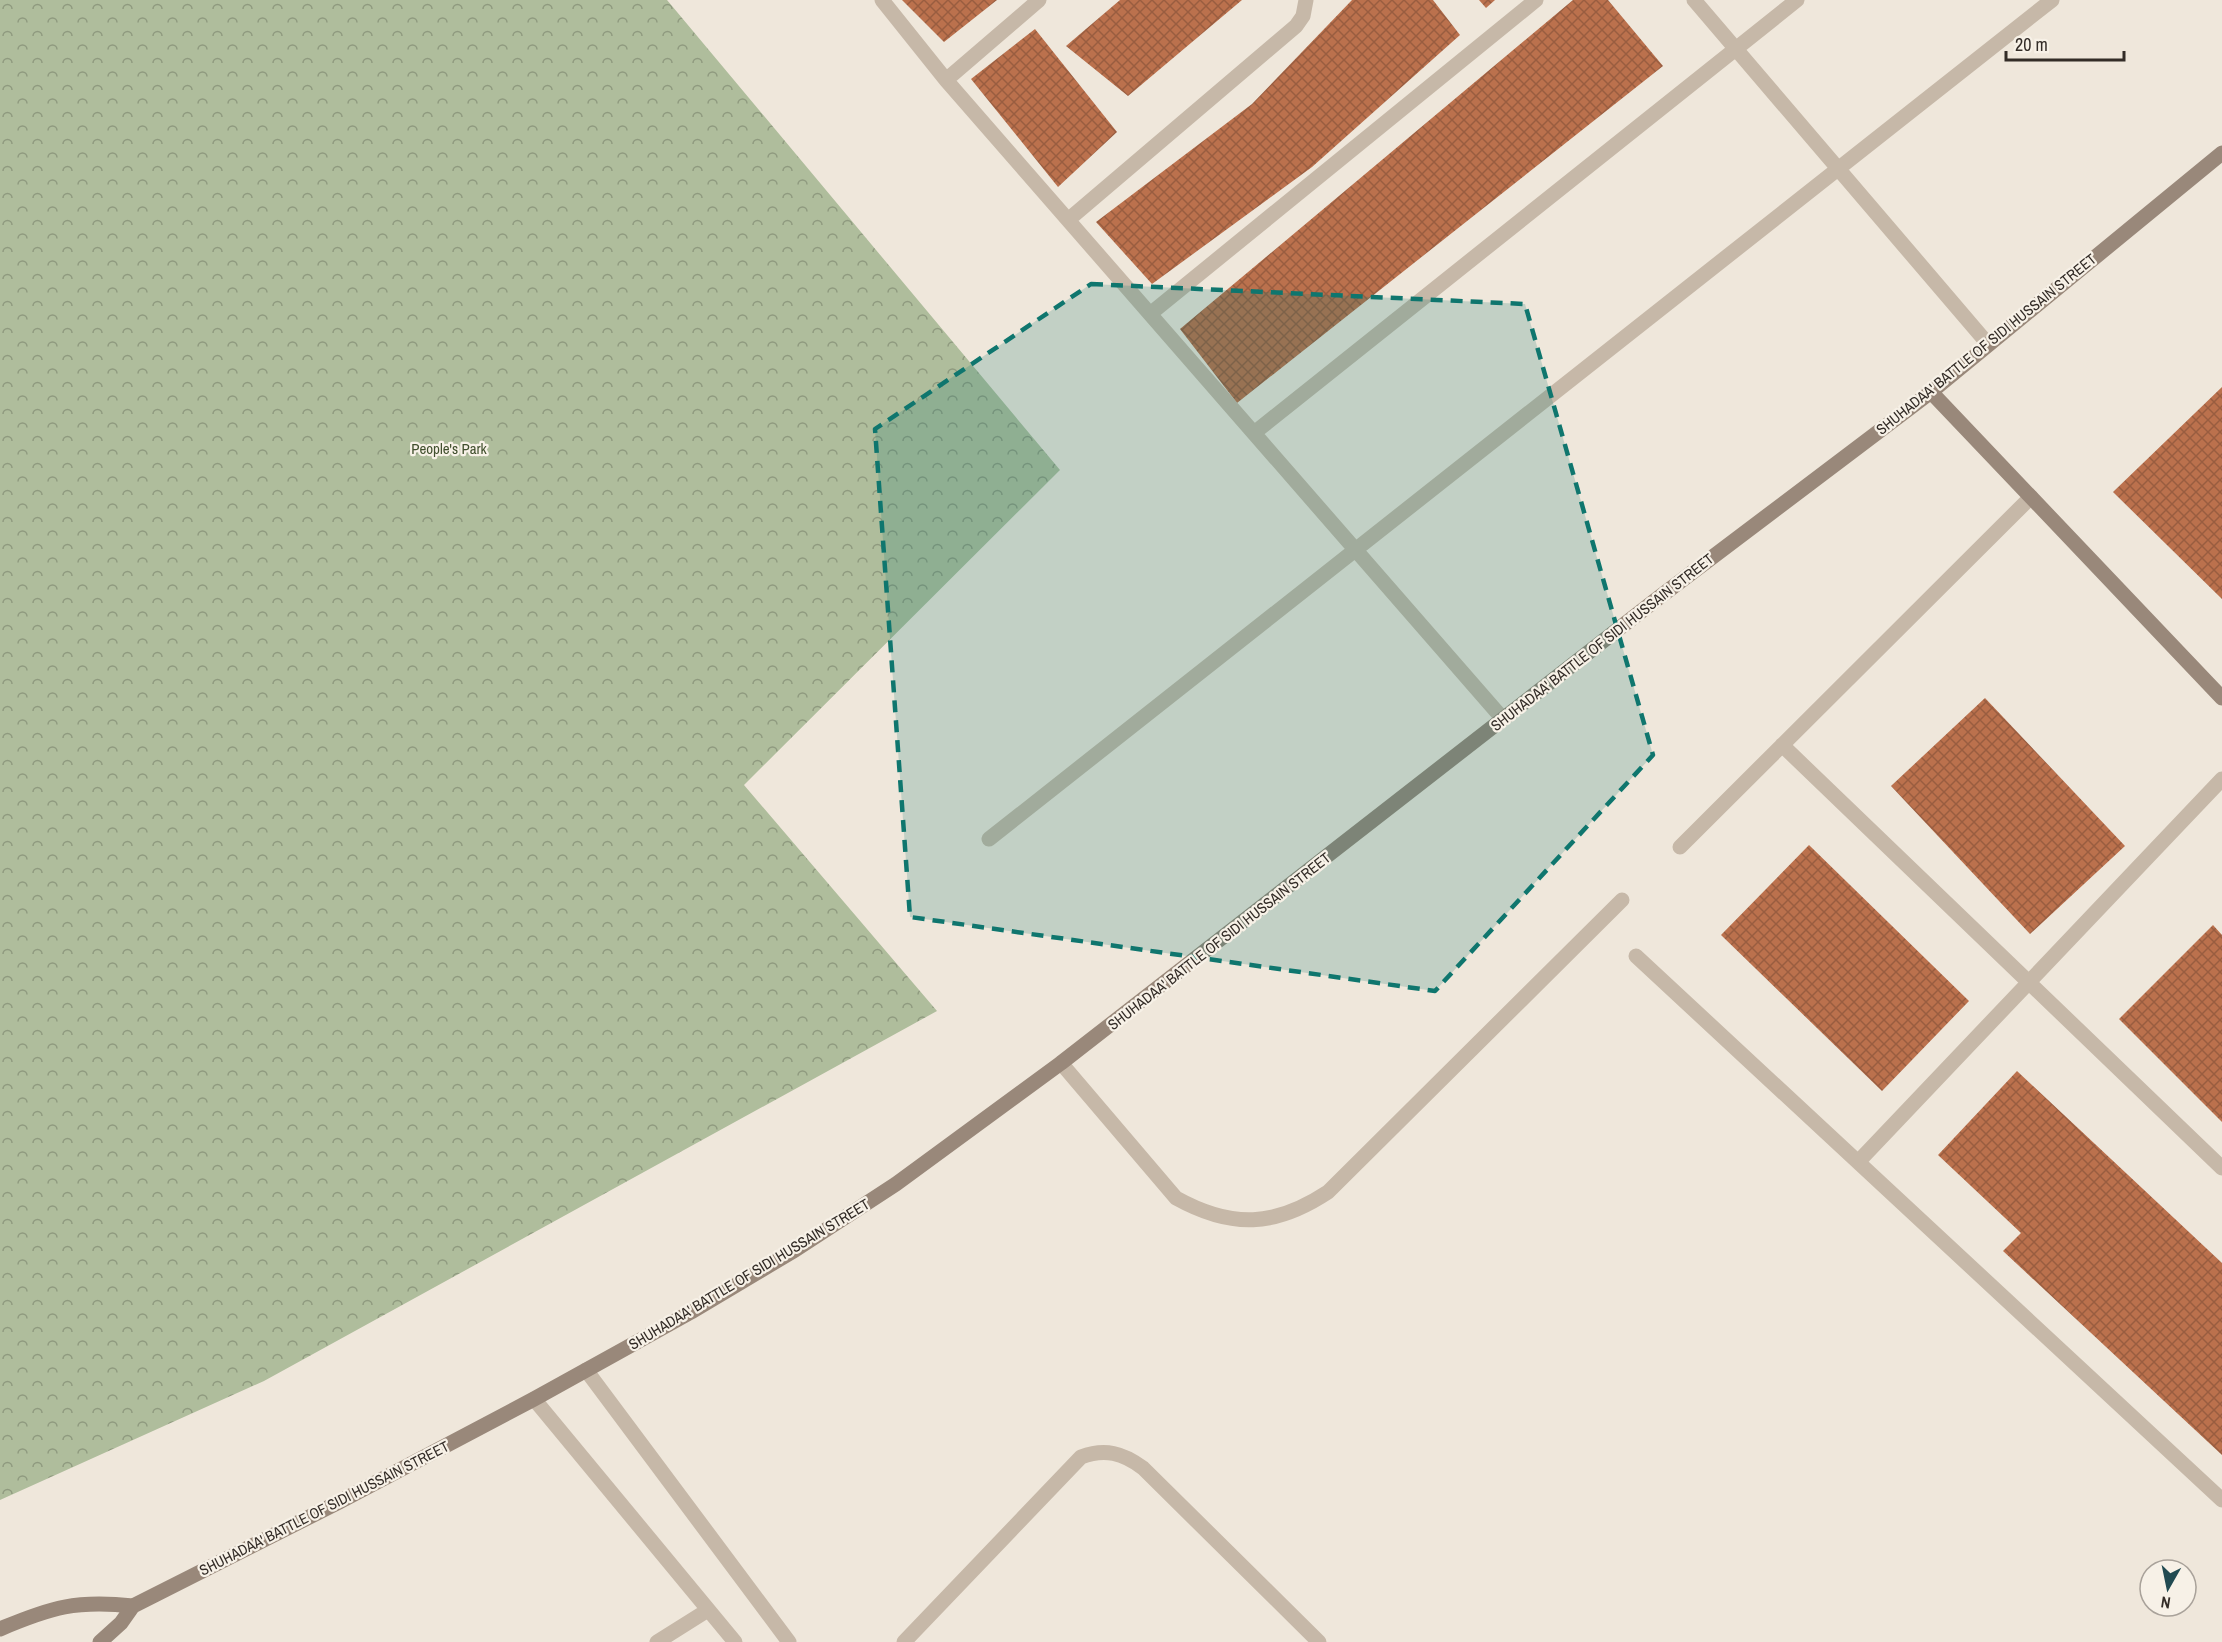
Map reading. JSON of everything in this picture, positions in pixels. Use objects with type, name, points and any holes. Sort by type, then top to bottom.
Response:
[{"type":"main road","name":"SHUHADAA' BATTLE OF SIDI HUSSAIN STREET","points":[[100,1642],[121,1623],[134,1606],[339,1502],[534,1399],[691,1312],[795,1250],[896,1184],[1061,1064],[1657,599],[1931,392],[2222,153]]},
{"type":"main road","points":[[1931,392],[2222,699]]},
{"type":"main road","points":[[0,1629],[64,1606],[88,1603],[134,1606]]},
{"type":"street","points":[[882,0],[946,80],[1503,719]]},
{"type":"street","points":[[946,80],[1039,0]]},
{"type":"street","points":[[1068,220],[1296,26],[1303,16],[1306,0]]},
{"type":"street","points":[[1150,314],[1536,0]]},
{"type":"street","points":[[1694,0],[1988,344]]},
{"type":"street","points":[[1254,433],[1797,0]]},
{"type":"street","points":[[990,839],[2052,0]]},
{"type":"street","points":[[1680,847],[2031,496]]},
{"type":"street","points":[[1782,745],[2222,1168]]},
{"type":"street","points":[[1858,1162],[2222,779]]},
{"type":"street","points":[[1061,1064],[1176,1198],[1200,1211],[1226,1218],[1253,1220],[1280,1216],[1306,1207],[1328,1192],[1622,900]]},
{"type":"street","points":[[1636,956],[2222,1500]]},
{"type":"street","points":[[586,1370],[789,1642]]},
{"type":"street","points":[[534,1399],[735,1642]]},
{"type":"street","points":[[904,1642],[1081,1457],[1107,1452],[1121,1454],[1143,1468],[1319,1642]]},
{"type":"street","points":[[657,1642],[708,1610]]},
{"type":"highlighted area","points":[[1091,284],[1525,304],[1653,755],[1435,991],[910,917],[875,429]]},
{"type":"green space","name":"People's Park","points":[[0,0],[667,0],[1060,470],[744,785],[937,1011],[264,1381],[0,1500]]},
{"type":"building","points":[[902,0],[997,0],[944,42]]},
{"type":"building","points":[[1120,0],[1242,0],[1128,96],[1066,46]]},
{"type":"building","points":[[1352,0],[1433,0],[1460,35],[1312,167],[1152,284],[1096,222],[1252,104]]},
{"type":"building","points":[[1479,0],[1495,0],[1486,8]]},
{"type":"building","points":[[1573,0],[1608,0],[1663,66],[1237,403],[1180,329]]},
{"type":"building","points":[[1035,29],[1117,132],[1058,187],[971,79]]},
{"type":"building","points":[[2222,387],[2222,599],[2113,492]]},
{"type":"building","points":[[1985,698],[2125,846],[2030,934],[1891,786]]},
{"type":"building","points":[[1809,845],[1969,1001],[1882,1091],[1721,935]]},
{"type":"building","points":[[2213,925],[2222,935],[2222,1122],[2119,1019]]},
{"type":"building","points":[[2017,1071],[2222,1263],[2222,1455],[2003,1251],[2021,1233],[1938,1155]]}]
